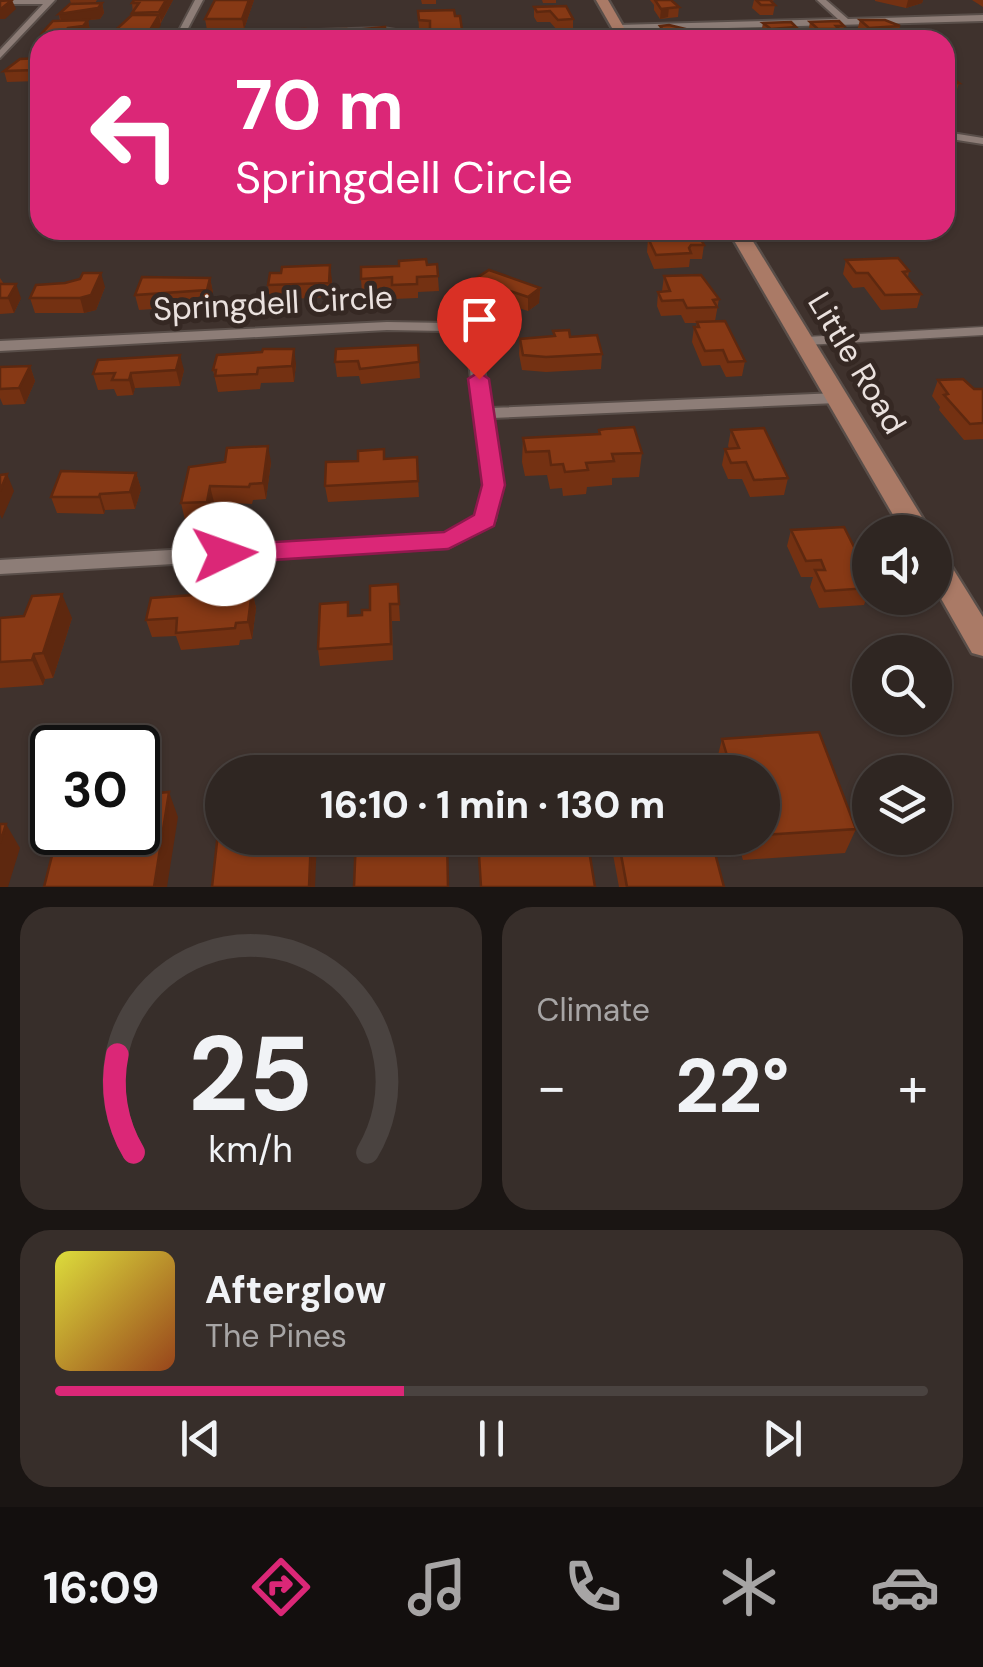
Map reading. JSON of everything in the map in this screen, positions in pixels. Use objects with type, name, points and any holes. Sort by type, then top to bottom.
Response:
[{"type":"street","points":[[0,2],[50,0]]},
{"type":"street","points":[[0,55],[50,0]]},
{"type":"street","points":[[183,30],[199,0]]},
{"type":"street","points":[[602,0],[620,30]]},
{"type":"street","points":[[820,0],[845,21]]},
{"type":"street","points":[[691,30],[983,18]]},
{"type":"street","name":"Little Road","points":[[743,240],[907,515]]},
{"type":"street","name":"Springdell Circle","points":[[0,346],[387,326],[448,327],[474,344],[494,485],[485,520],[448,540],[0,567]]},
{"type":"street","points":[[483,413],[837,398]]},
{"type":"street","points":[[952,592],[983,644]]},
{"type":"lane","points":[[955,136],[983,141]]},
{"type":"lane","points":[[803,341],[983,331]]},
{"type":"building","points":[[166,0],[159,12],[132,13],[139,3],[132,3]]},
{"type":"building","points":[[215,0],[249,0],[242,19],[205,19]]},
{"type":"building","points":[[655,0],[671,0],[679,7],[661,9]]},
{"type":"building","points":[[756,0],[770,0],[775,5],[761,5]]},
{"type":"building","points":[[102,3],[98,8],[59,14],[70,4]]},
{"type":"building","points":[[566,6],[573,19],[558,20],[550,11],[537,12],[534,7]]},
{"type":"building","points":[[454,10],[455,16],[460,16],[462,30],[430,30],[430,21],[419,20],[418,11]]},
{"type":"building","points":[[132,15],[159,15],[150,30],[116,30]]},
{"type":"building","points":[[88,20],[83,26],[66,30],[45,30],[53,21]]},
{"type":"building","points":[[860,20],[885,20],[900,26],[869,28]]},
{"type":"building","points":[[839,21],[844,26],[836,26],[839,29],[818,29],[810,22]]},
{"type":"building","points":[[791,22],[796,27],[771,29],[763,23]]},
{"type":"building","points":[[669,25],[687,30],[663,30],[660,26]]},
{"type":"building","points":[[30,58],[30,70],[4,71],[20,59]]},
{"type":"building","points":[[649,240],[701,240],[704,245],[691,245],[691,253],[656,255]]},
{"type":"building","points":[[898,258],[909,271],[903,272],[921,294],[885,295],[868,273],[856,273],[846,260]]},
{"type":"building","points":[[426,259],[427,265],[437,264],[438,276],[417,277],[417,284],[392,285],[392,277],[361,279],[361,267],[399,266],[399,261]]},
{"type":"building","points":[[330,265],[329,283],[268,285],[270,273],[281,273],[282,267]]},
{"type":"building","points":[[489,270],[540,288],[528,297],[475,279]]},
{"type":"building","points":[[83,273],[101,273],[91,295],[30,298],[36,285],[65,283],[80,279]]},
{"type":"building","points":[[701,275],[719,299],[713,300],[717,307],[687,308],[683,300],[662,301],[658,292],[670,291],[664,276]]},
{"type":"building","points":[[142,277],[210,278],[207,290],[135,295]]},
{"type":"building","points":[[0,284],[16,284],[8,298],[0,298]]},
{"type":"building","points":[[725,321],[745,361],[728,362],[723,350],[705,351],[694,327],[699,327],[697,322]]},
{"type":"building","points":[[569,330],[570,337],[597,335],[602,354],[523,355],[520,339],[555,336],[553,331]]},
{"type":"building","points":[[418,345],[419,362],[360,369],[358,361],[335,362],[336,349]]},
{"type":"building","points":[[294,349],[292,366],[258,368],[257,374],[215,376],[217,355]]},
{"type":"building","points":[[180,355],[176,370],[131,373],[129,380],[112,380],[115,373],[93,374],[98,360]]},
{"type":"building","points":[[30,366],[19,388],[0,389],[0,367]]},
{"type":"building","points":[[963,379],[974,389],[983,389],[983,423],[970,424],[944,395],[948,394],[938,380]]},
{"type":"building","points":[[634,427],[642,453],[612,454],[614,461],[586,463],[588,470],[565,472],[563,464],[551,465],[549,451],[526,452],[523,438],[600,434],[599,430]]},
{"type":"building","points":[[764,428],[788,478],[754,480],[746,462],[731,463],[725,449],[739,448],[731,430]]},
{"type":"building","points":[[268,446],[263,483],[249,487],[210,486],[207,502],[181,503],[189,467],[225,462],[227,448]]},
{"type":"building","points":[[384,449],[384,459],[417,457],[418,481],[325,486],[326,462],[358,461],[358,451]]},
{"type":"building","points":[[61,471],[136,473],[130,492],[99,497],[51,497]]},
{"type":"building","points":[[844,527],[852,543],[852,589],[825,591],[815,570],[825,570],[821,560],[806,561],[791,530]]},
{"type":"building","points":[[398,584],[399,604],[390,604],[391,644],[318,649],[320,604],[348,602],[348,616],[362,615],[362,610],[370,610],[370,586]]},
{"type":"building","points":[[252,591],[248,622],[236,623],[235,628],[176,633],[177,618],[146,620],[151,598]]},
{"type":"building","points":[[62,594],[43,653],[34,654],[32,660],[0,662],[0,618],[24,616],[32,596]]},
{"type":"building","points":[[819,732],[852,819],[852,829],[780,834],[780,755],[727,755],[722,739]]},
{"type":"building","points":[[169,792],[160,849],[160,793]]},
{"type":"building","points":[[52,855],[159,855],[154,887],[44,887]]},
{"type":"building","points":[[216,855],[310,855],[309,887],[212,887]]},
{"type":"building","points":[[355,855],[447,855],[448,887],[354,887]]},
{"type":"building","points":[[479,855],[590,855],[595,887],[481,887]]},
{"type":"building","points":[[621,855],[716,855],[724,887],[627,887]]},
{"type":"route","points":[[224,554],[448,540],[485,520],[494,485],[479,379]]}]
